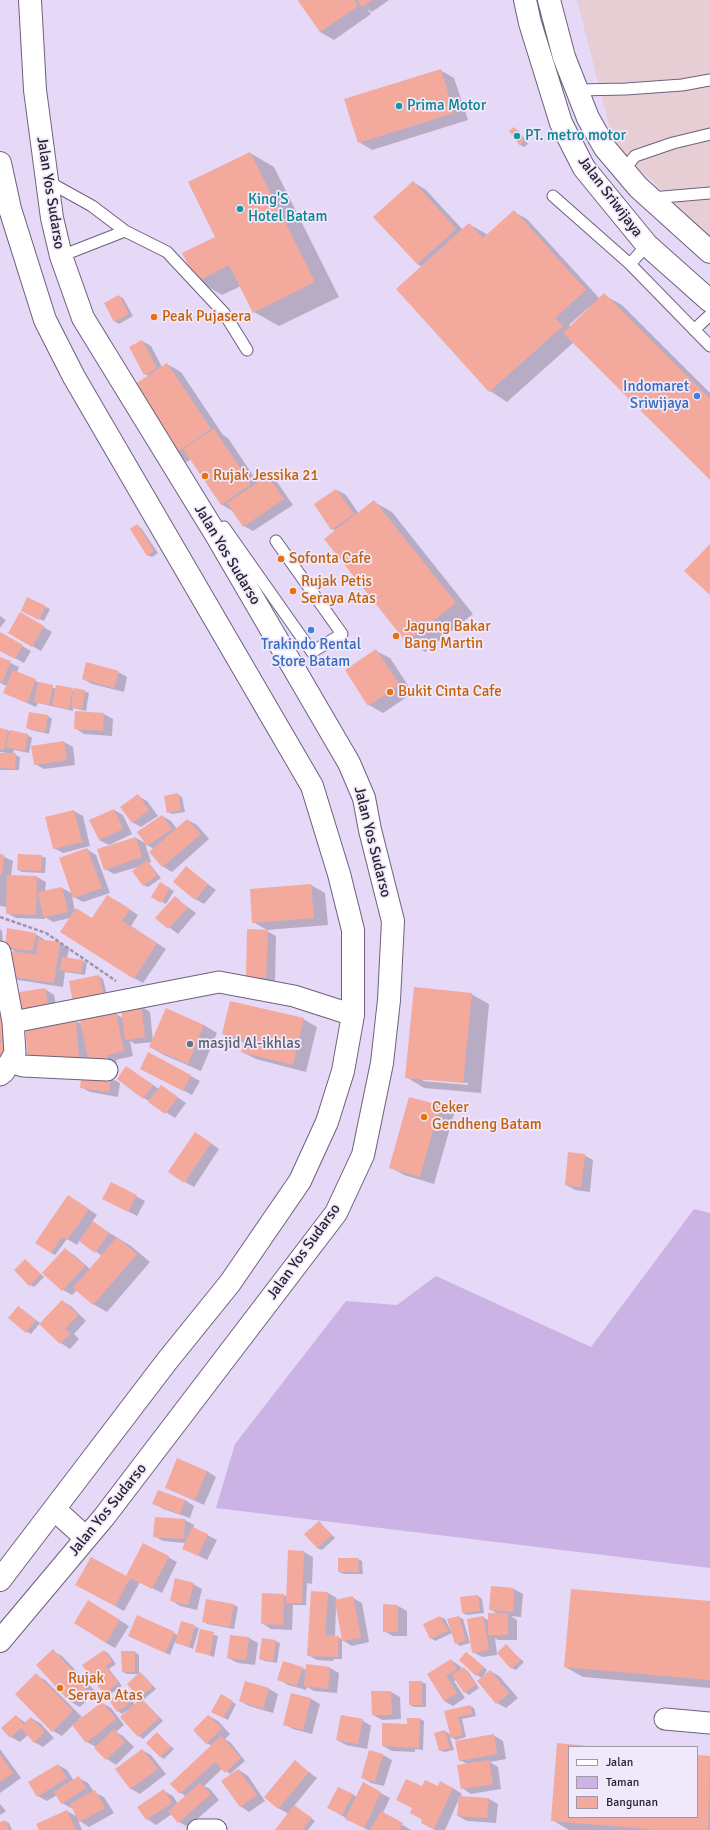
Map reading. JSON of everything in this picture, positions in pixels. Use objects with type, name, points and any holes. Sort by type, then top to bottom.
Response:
[{"type":"main road","name":"Jalan Yos Sudarso","points":[[0,1641],[104,1517],[336,1213],[363,1155],[382,1063],[389,1000],[393,921],[370,830],[364,798],[349,763],[215,533],[83,318],[61,256],[52,218],[35,90],[30,0]]},
{"type":"main road","name":"Jalan Sriwijaya","points":[[525,0],[530,23],[562,123],[584,168],[647,245],[710,301]]},
{"type":"main road","name":"Jalan Sriwijaya","points":[[549,0],[564,57],[588,118],[605,148],[650,198],[710,252]]},
{"type":"main road","points":[[0,163],[10,208],[45,320],[74,376],[312,786],[339,874],[353,930],[353,1015],[344,1071],[327,1122],[300,1181],[230,1283],[166,1361],[0,1580]]},
{"type":"main road","points":[[54,1509],[86,1538]]},
{"type":"street","points":[[0,952],[13,1022],[15,1053],[5,1069]]},
{"type":"street","points":[[13,1022],[219,982],[294,996],[353,1015]]},
{"type":"street","points":[[5,1069],[23,1066],[107,1070]]},
{"type":"street","points":[[665,1719],[710,1723]]},
{"type":"street","points":[[198,1830],[216,1830]]},
{"type":"lane","points":[[577,90],[626,89],[682,85],[710,80]]},
{"type":"lane","points":[[624,170],[634,156],[673,143],[710,134]]},
{"type":"lane","points":[[47,180],[67,193],[92,206],[125,231],[166,252],[224,313],[247,350]]},
{"type":"lane","points":[[650,198],[710,193]]},
{"type":"lane","points":[[553,196],[630,264],[710,346]]},
{"type":"lane","points":[[61,256],[125,231]]},
{"type":"lane","points":[[630,264],[647,245]]},
{"type":"lane","points":[[694,330],[710,315]]},
{"type":"lane","points":[[215,533],[224,527],[312,652],[342,634],[276,541]]},
{"type":"path","points":[[0,917],[46,933],[119,983],[136,998]]},
{"type":"shaded area","points":[[577,0],[710,0],[710,236],[614,145]]},
{"type":"green space","points":[[694,1209],[710,1213],[710,1568],[216,1508],[235,1444],[346,1301],[397,1305],[436,1276],[591,1347]]},
{"type":"building","points":[[354,0],[358,6],[320,32],[298,1]]},
{"type":"building","points":[[357,0],[372,0],[362,7]]},
{"type":"building","name":"Prima Motor","points":[[441,69],[454,113],[358,143],[344,99]]},
{"type":"building","name":"PT. metro motor","points":[[514,127],[524,141],[519,145],[509,131]]},
{"type":"building","name":"King'S Hotel Batam","points":[[250,152],[315,282],[253,313],[229,265],[197,282],[182,253],[215,237],[188,182]]},
{"type":"building","points":[[413,181],[456,229],[417,264],[373,217]]},
{"type":"building","points":[[514,210],[586,290],[555,318],[563,326],[489,392],[396,289],[469,223],[483,238]]},
{"type":"building","points":[[604,293],[710,399],[710,480],[563,333]]},
{"type":"building","points":[[119,295],[129,314],[114,322],[104,303]]},
{"type":"building","points":[[142,340],[157,368],[144,375],[129,347]]},
{"type":"building","points":[[167,363],[211,429],[173,455],[129,388]]},
{"type":"building","points":[[214,429],[251,484],[221,505],[183,449]]},
{"type":"building","points":[[268,476],[284,499],[243,527],[227,503]]},
{"type":"building","points":[[336,489],[354,514],[331,530],[314,504]]},
{"type":"building","points":[[374,500],[456,603],[406,642],[324,539]]},
{"type":"building","points":[[137,524],[154,551],[147,556],[130,529]]},
{"type":"building","points":[[710,544],[710,595],[684,571]]},
{"type":"building","points":[[27,597],[46,606],[39,620],[21,611]]},
{"type":"building","points":[[20,612],[44,626],[32,647],[8,633]]},
{"type":"building","points":[[0,632],[23,645],[15,659],[0,651]]},
{"type":"building","points":[[376,649],[400,685],[368,706],[345,670]]},
{"type":"building","points":[[0,657],[11,661],[2,683],[0,682]]},
{"type":"building","points":[[86,662],[119,671],[114,688],[82,679]]},
{"type":"building","points":[[13,670],[36,679],[27,703],[3,693]]},
{"type":"building","points":[[38,682],[53,685],[49,705],[34,702]]},
{"type":"building","points":[[56,685],[73,688],[69,709],[52,706]]},
{"type":"building","points":[[74,688],[85,690],[82,709],[71,707]]},
{"type":"building","points":[[75,711],[104,713],[103,731],[74,729]]},
{"type":"building","points":[[29,712],[48,715],[45,732],[26,728]]},
{"type":"building","points":[[0,728],[8,730],[4,750],[0,749]]},
{"type":"building","points":[[10,730],[28,734],[25,751],[6,747]]},
{"type":"building","points":[[64,741],[67,760],[34,765],[31,746]]},
{"type":"building","points":[[0,753],[16,753],[15,769],[0,768]]},
{"type":"building","points":[[178,793],[181,810],[167,813],[164,796]]},
{"type":"building","points":[[138,794],[149,810],[132,823],[120,807]]},
{"type":"building","points":[[114,809],[123,829],[99,840],[89,820]]},
{"type":"building","points":[[74,810],[82,842],[53,849],[45,817]]},
{"type":"building","points":[[162,815],[172,829],[147,846],[137,832]]},
{"type":"building","points":[[187,819],[201,834],[162,867],[149,852]]},
{"type":"building","points":[[136,837],[142,857],[104,870],[97,849]]},
{"type":"building","points":[[87,848],[102,888],[73,898],[59,858]]},
{"type":"building","points":[[0,854],[4,855],[2,875],[0,875]]},
{"type":"building","points":[[18,854],[42,855],[41,871],[17,870]]},
{"type":"building","points":[[147,860],[157,875],[143,886],[132,871]]},
{"type":"building","points":[[186,866],[208,884],[195,900],[173,882]]},
{"type":"building","points":[[7,875],[37,876],[36,915],[6,914]]},
{"type":"building","points":[[160,882],[170,888],[161,903],[151,897]]},
{"type":"building","points":[[311,884],[314,918],[252,923],[250,889]]},
{"type":"building","points":[[62,887],[68,912],[43,917],[38,892]]},
{"type":"building","points":[[107,895],[130,909],[122,921],[157,943],[134,979],[60,932],[76,908],[92,918]]},
{"type":"building","points":[[175,896],[188,908],[168,929],[155,918]]},
{"type":"building","points":[[7,928],[36,933],[33,951],[5,947]]},
{"type":"building","points":[[247,929],[268,930],[266,978],[246,977]]},
{"type":"building","points":[[38,939],[60,942],[54,983],[8,976],[12,951],[36,955]]},
{"type":"building","points":[[62,957],[83,960],[81,973],[60,970]]},
{"type":"building","points":[[99,975],[104,997],[73,1003],[69,981]]},
{"type":"building","points":[[414,987],[472,993],[463,1083],[405,1078]]},
{"type":"building","points":[[45,988],[48,1005],[17,1011],[14,993]]},
{"type":"building","points":[[230,1001],[304,1018],[293,1065],[241,1052],[244,1040],[222,1034]]},
{"type":"building","points":[[141,1005],[145,1037],[125,1040],[121,1007]]},
{"type":"building","points":[[166,1008],[204,1025],[188,1064],[149,1047]]},
{"type":"building","points":[[116,1013],[124,1051],[107,1055],[108,1060],[89,1064],[80,1020]]},
{"type":"building","points":[[0,1014],[4,1014],[9,1039],[0,1040]]},
{"type":"building","points":[[76,1020],[79,1057],[28,1062],[25,1025]]},
{"type":"building","points":[[3,1041],[6,1065],[0,1066],[0,1042]]},
{"type":"building","points":[[148,1052],[191,1075],[183,1091],[140,1069]]},
{"type":"building","points":[[126,1066],[153,1085],[143,1099],[117,1079]]},
{"type":"building","points":[[82,1072],[111,1077],[109,1092],[80,1088]]},
{"type":"building","points":[[161,1085],[178,1097],[165,1114],[148,1102]]},
{"type":"building","points":[[409,1097],[440,1105],[420,1177],[389,1168]]},
{"type":"building","points":[[195,1132],[211,1143],[184,1183],[168,1172]]},
{"type":"building","points":[[568,1152],[585,1154],[581,1187],[565,1185]]},
{"type":"building","points":[[111,1182],[137,1195],[128,1212],[102,1199]]},
{"type":"building","points":[[68,1195],[89,1209],[67,1240],[62,1237],[51,1253],[35,1243]]},
{"type":"building","points":[[93,1221],[109,1233],[95,1253],[79,1241]]},
{"type":"building","points":[[117,1237],[137,1254],[93,1305],[73,1288]]},
{"type":"building","points":[[65,1248],[85,1266],[62,1291],[42,1273]]},
{"type":"building","points":[[25,1259],[41,1274],[29,1286],[14,1270]]},
{"type":"building","points":[[62,1300],[78,1315],[65,1329],[71,1333],[60,1344],[39,1324]]},
{"type":"building","points":[[18,1306],[36,1320],[26,1333],[8,1318]]},
{"type":"building","points":[[177,1458],[207,1471],[195,1500],[165,1488]]},
{"type":"building","points":[[158,1490],[185,1500],[180,1514],[152,1504]]},
{"type":"building","points":[[155,1517],[185,1519],[184,1539],[153,1537]]},
{"type":"building","points":[[319,1521],[332,1535],[317,1548],[304,1534]]},
{"type":"building","points":[[192,1527],[208,1534],[198,1556],[182,1549]]},
{"type":"building","points":[[143,1543],[169,1556],[152,1589],[126,1576]]},
{"type":"building","points":[[288,1550],[304,1551],[302,1603],[286,1603]]},
{"type":"building","points":[[91,1557],[130,1578],[115,1606],[75,1585]]},
{"type":"building","points":[[338,1558],[358,1558],[359,1572],[338,1572]]},
{"type":"building","points":[[175,1578],[194,1583],[188,1605],[170,1601]]},
{"type":"building","points":[[491,1586],[514,1588],[513,1612],[489,1610]]},
{"type":"building","points":[[571,1589],[710,1601],[710,1680],[564,1667]]},
{"type":"building","points":[[311,1591],[328,1592],[325,1635],[339,1636],[338,1657],[307,1656]]},
{"type":"building","points":[[262,1593],[284,1594],[283,1625],[261,1624]]},
{"type":"building","points":[[478,1595],[480,1611],[462,1613],[460,1597]]},
{"type":"building","points":[[353,1596],[361,1638],[342,1641],[335,1600]]},
{"type":"building","points":[[206,1599],[234,1604],[230,1627],[202,1622]]},
{"type":"building","points":[[88,1600],[120,1620],[106,1643],[74,1623]]},
{"type":"building","points":[[383,1604],[398,1605],[398,1632],[383,1632]]},
{"type":"building","points":[[488,1613],[508,1613],[508,1635],[488,1635]]},
{"type":"building","points":[[137,1615],[175,1632],[165,1653],[128,1636]]},
{"type":"building","points":[[440,1616],[448,1631],[430,1639],[423,1624]]},
{"type":"building","points":[[459,1616],[466,1641],[455,1644],[447,1619]]},
{"type":"building","points":[[483,1616],[489,1650],[472,1653],[467,1619]]},
{"type":"building","points":[[181,1621],[195,1625],[189,1647],[175,1643]]},
{"type":"building","points":[[200,1629],[214,1632],[210,1655],[195,1652]]},
{"type":"building","points":[[230,1635],[249,1637],[246,1660],[227,1658]]},
{"type":"building","points":[[262,1638],[276,1640],[273,1661],[259,1659]]},
{"type":"building","points":[[506,1644],[521,1660],[511,1669],[497,1653]]},
{"type":"building","points":[[53,1649],[88,1687],[70,1702],[36,1665]]},
{"type":"building","points":[[104,1650],[112,1661],[106,1666],[118,1683],[104,1694],[82,1665]]},
{"type":"building","points":[[121,1651],[135,1651],[135,1672],[122,1672]]},
{"type":"building","points":[[466,1652],[484,1667],[476,1676],[459,1660]]},
{"type":"building","points":[[451,1659],[457,1669],[446,1676],[457,1693],[444,1701],[427,1674]]},
{"type":"building","points":[[283,1661],[303,1667],[297,1686],[277,1680]]},
{"type":"building","points":[[306,1664],[330,1667],[328,1689],[304,1686]]},
{"type":"building","points":[[464,1667],[476,1685],[464,1693],[452,1675]]},
{"type":"building","points":[[490,1670],[509,1693],[496,1704],[477,1681]]},
{"type":"building","points":[[140,1672],[153,1686],[139,1698],[127,1684]]},
{"type":"building","points":[[36,1673],[73,1711],[52,1732],[15,1694]]},
{"type":"building","points":[[245,1681],[269,1688],[263,1709],[239,1701]]},
{"type":"building","points":[[409,1681],[422,1681],[422,1705],[409,1705]]},
{"type":"building","points":[[123,1691],[131,1702],[117,1712],[109,1700]]},
{"type":"building","points":[[371,1691],[391,1691],[392,1715],[372,1715]]},
{"type":"building","points":[[291,1693],[311,1698],[303,1730],[283,1725]]},
{"type":"building","points":[[221,1694],[233,1701],[223,1718],[211,1712]]},
{"type":"building","points":[[141,1698],[159,1718],[138,1737],[120,1717]]},
{"type":"building","points":[[102,1702],[116,1719],[86,1743],[72,1725]]},
{"type":"building","points":[[470,1705],[472,1714],[458,1717],[463,1735],[451,1738],[444,1711]]},
{"type":"building","points":[[16,1715],[23,1724],[31,1717],[45,1732],[34,1743],[21,1728],[10,1738],[1,1728]]},
{"type":"building","points":[[208,1715],[222,1728],[206,1744],[193,1730]]},
{"type":"building","points":[[341,1715],[363,1719],[358,1744],[336,1740]]},
{"type":"building","points":[[407,1718],[420,1718],[419,1748],[382,1746],[382,1723],[407,1724]]},
{"type":"building","points":[[114,1729],[125,1742],[106,1760],[94,1748]]},
{"type":"building","points":[[445,1730],[450,1748],[439,1751],[434,1733]]},
{"type":"building","points":[[157,1732],[171,1747],[160,1757],[146,1743]]},
{"type":"building","points":[[494,1734],[497,1754],[459,1761],[455,1741]]},
{"type":"building","points":[[221,1736],[241,1758],[225,1773],[215,1762],[180,1794],[170,1784]]},
{"type":"building","points":[[557,1743],[588,1746],[568,1746],[568,1818],[698,1818],[698,1755],[710,1756],[708,1830],[660,1830],[551,1821]]},
{"type":"building","points":[[142,1749],[158,1769],[130,1789],[115,1769]]},
{"type":"building","points":[[369,1750],[383,1754],[375,1782],[361,1778]]},
{"type":"building","points":[[0,1755],[13,1773],[0,1782]]},
{"type":"building","points":[[295,1760],[309,1772],[278,1809],[264,1797]]},
{"type":"building","points":[[489,1760],[493,1784],[461,1789],[457,1765]]},
{"type":"building","points":[[58,1764],[67,1778],[37,1797],[28,1782]]},
{"type":"building","points":[[238,1769],[257,1795],[240,1807],[221,1781]]},
{"type":"building","points":[[79,1776],[86,1788],[61,1804],[54,1792]]},
{"type":"building","points":[[406,1779],[422,1786],[425,1780],[438,1786],[440,1781],[453,1788],[434,1829],[421,1823],[422,1819],[410,1813],[412,1808],[396,1800]]},
{"type":"building","points":[[363,1782],[381,1792],[364,1828],[345,1819]]},
{"type":"building","points":[[200,1783],[211,1794],[178,1823],[168,1811]]},
{"type":"building","points":[[338,1787],[353,1794],[342,1815],[327,1808]]},
{"type":"building","points":[[164,1789],[172,1803],[146,1820],[137,1807]]},
{"type":"building","points":[[95,1790],[105,1808],[79,1822],[70,1804]]},
{"type":"building","points":[[459,1796],[489,1798],[487,1818],[457,1816]]},
{"type":"building","points":[[294,1805],[312,1818],[302,1830],[275,1830]]},
{"type":"building","points":[[67,1810],[76,1830],[39,1830],[36,1824]]},
{"type":"building","points":[[381,1811],[403,1823],[399,1830],[370,1830]]},
{"type":"building","points":[[5,1820],[9,1830],[0,1830],[0,1822]]},
{"type":"place","name":"Prima Motor","points":[[399,106]]},
{"type":"place","name":"PT. metro motor","points":[[517,136]]},
{"type":"place","name":"King'S Hotel Batam","points":[[240,209]]},
{"type":"place","name":"Peak Pujasera","points":[[154,317]]},
{"type":"place","name":"Indomaret Sriwijaya","points":[[697,396]]},
{"type":"place","name":"Rujak Jessika 21","points":[[205,476]]},
{"type":"place","name":"Sofonta Cafe","points":[[281,559]]},
{"type":"place","name":"Rujak Petis Seraya Atas","points":[[293,591]]},
{"type":"place","name":"Trakindo Rental Store Batam","points":[[311,630]]},
{"type":"place","name":"Jagung Bakar Bang Martin","points":[[396,636]]},
{"type":"place","name":"Bukit Cinta Cafe","points":[[390,692]]},
{"type":"place","name":"masjid Al-ikhlas","points":[[190,1044]]},
{"type":"place","name":"Ceker Gendheng Batam","points":[[424,1117]]},
{"type":"place","name":"Rujak Seraya Atas","points":[[60,1688]]}]
